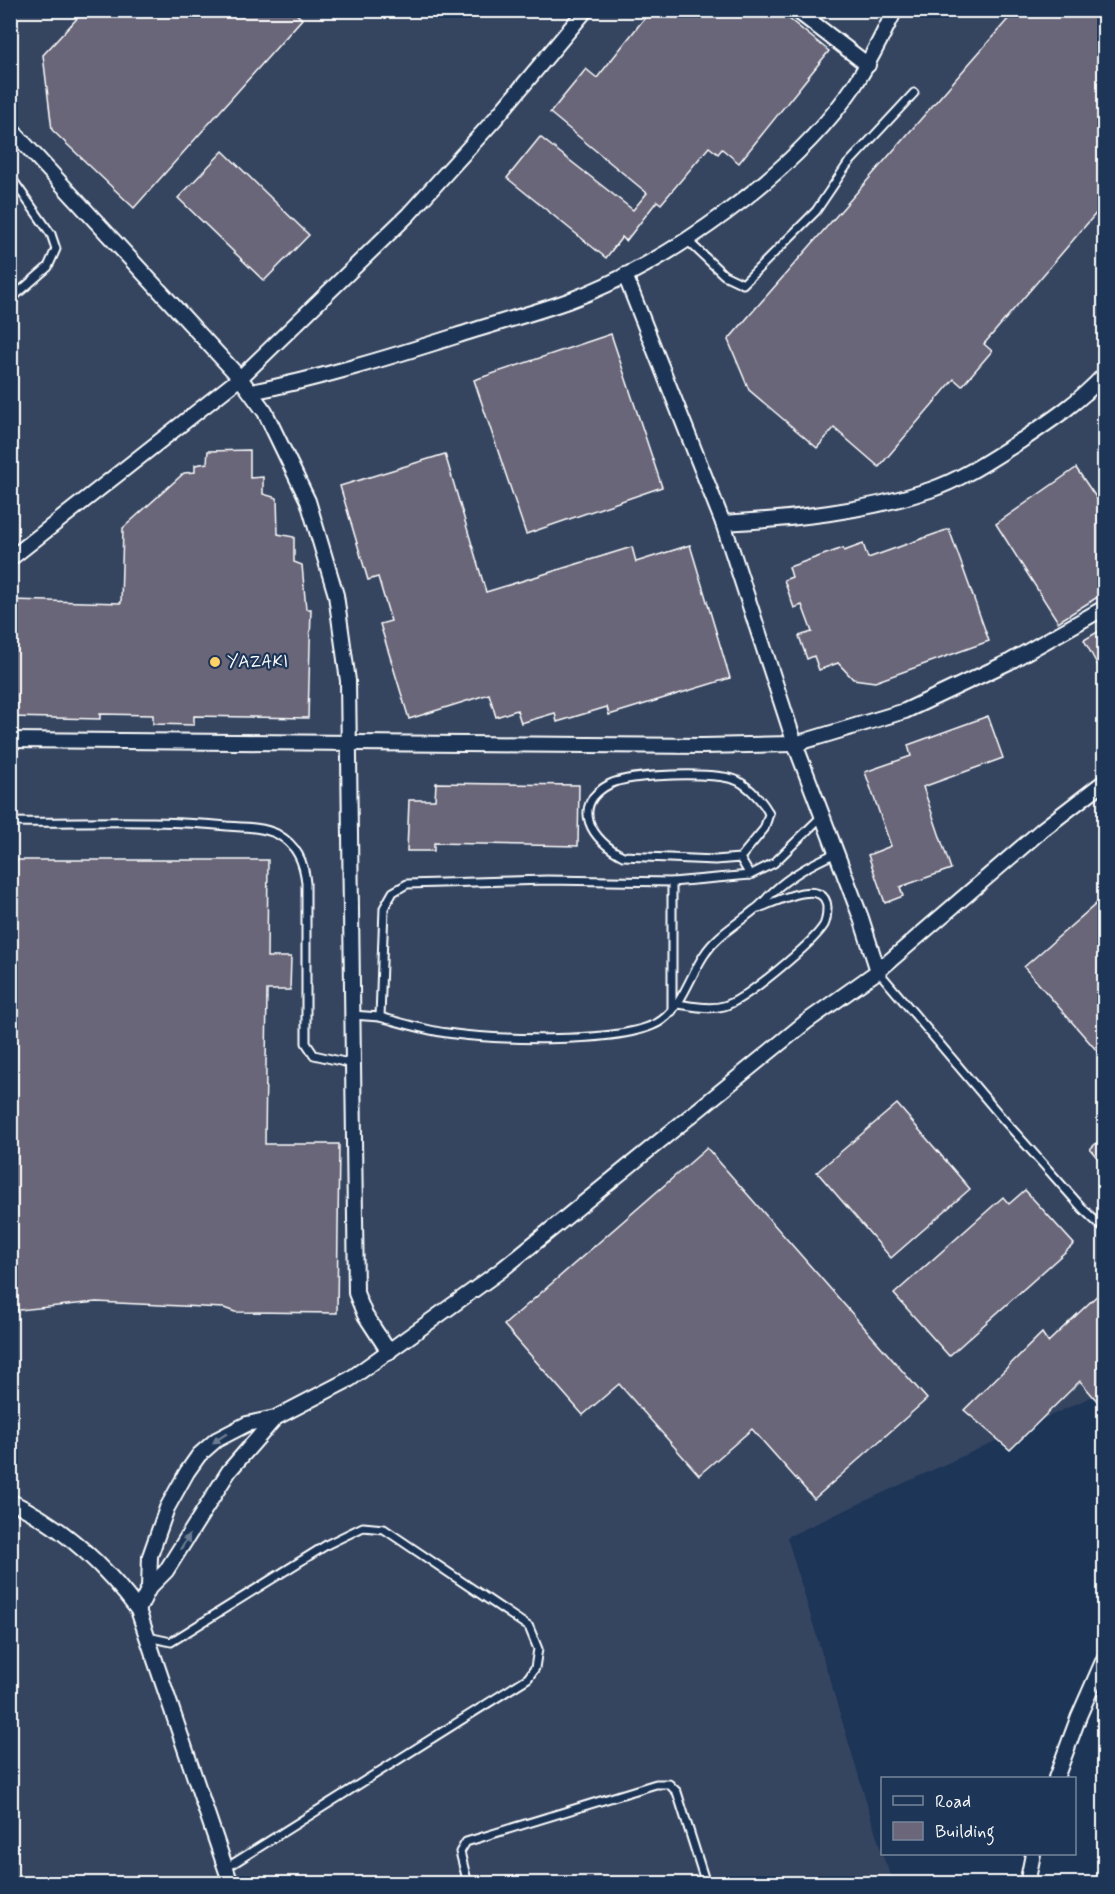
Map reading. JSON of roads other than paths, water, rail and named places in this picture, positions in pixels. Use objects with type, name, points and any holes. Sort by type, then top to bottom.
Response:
[{"type":"street","points":[[10,559],[240,378],[408,215],[495,119],[586,10]]},
{"type":"street","points":[[796,10],[868,65]]},
{"type":"street","points":[[251,392],[316,379],[372,363],[570,300],[625,274],[687,240],[764,184],[789,160],[853,88],[868,65],[895,10]]},
{"type":"street","points":[[10,128],[240,378],[277,433],[308,501],[336,595],[344,638],[350,742],[356,1293],[365,1315],[389,1352]]},
{"type":"street","points":[[625,274],[723,523],[795,744],[861,918],[878,971]]},
{"type":"street","points":[[723,523],[791,519],[887,502],[932,489],[979,467],[1051,421],[1085,395],[1104,375]]},
{"type":"street","points":[[10,740],[703,746],[795,744],[905,711],[942,696],[1009,662],[1104,608]]},
{"type":"street","points":[[149,1588],[150,1556],[157,1531],[167,1508],[199,1455],[233,1430],[275,1418],[341,1384],[500,1271],[806,1022],[878,971],[1009,858],[1104,782]]},
{"type":"street","points":[[138,1610],[149,1588],[166,1571],[229,1471],[275,1418]]},
{"type":"street","points":[[10,1501],[62,1531],[108,1573],[138,1610],[231,1884]]},
{"type":"street","points":[[1057,1777],[1079,1716],[1104,1659]]},
{"type":"street","points":[[1027,1884],[1033,1855]]},
{"type":"lane","points":[[687,240],[724,275],[743,284],[816,211],[847,165],[914,93]]},
{"type":"lane","points":[[10,176],[51,234],[56,249],[48,267],[10,300]]},
{"type":"lane","points":[[678,775],[728,778],[739,782],[751,792],[769,814],[764,829],[740,858],[715,861],[622,856],[609,850],[595,836],[590,826],[589,806],[596,794],[610,784],[626,779],[678,775]]},
{"type":"lane","points":[[380,1017],[384,908],[393,892],[406,884],[422,881],[547,880],[672,882],[750,875],[774,863],[821,817]]},
{"type":"lane","points":[[10,822],[204,824],[276,833],[289,843],[304,865],[306,1043],[314,1055],[353,1064]]},
{"type":"lane","points":[[352,1015],[380,1017],[448,1034],[573,1037],[639,1030],[662,1020],[678,1004],[715,940],[756,909],[772,892],[799,871],[836,853]]},
{"type":"lane","points":[[740,858],[750,875]]},
{"type":"lane","points":[[672,882],[672,1011]]},
{"type":"lane","points":[[678,1004],[714,1007],[739,999],[809,942],[822,928],[827,915],[826,903],[821,897],[806,892],[756,909]]},
{"type":"lane","points":[[878,971],[1004,1119],[1084,1210],[1104,1229]]},
{"type":"lane","points":[[148,1637],[171,1642],[328,1544],[363,1527],[384,1529],[468,1584],[529,1627],[538,1649],[536,1668],[528,1678],[226,1868]]},
{"type":"lane","points":[[468,1884],[460,1852],[466,1842],[656,1784],[669,1784],[678,1792],[706,1884]]},
{"type":"place","name":"YAZAKI","points":[[215,662]]}]
